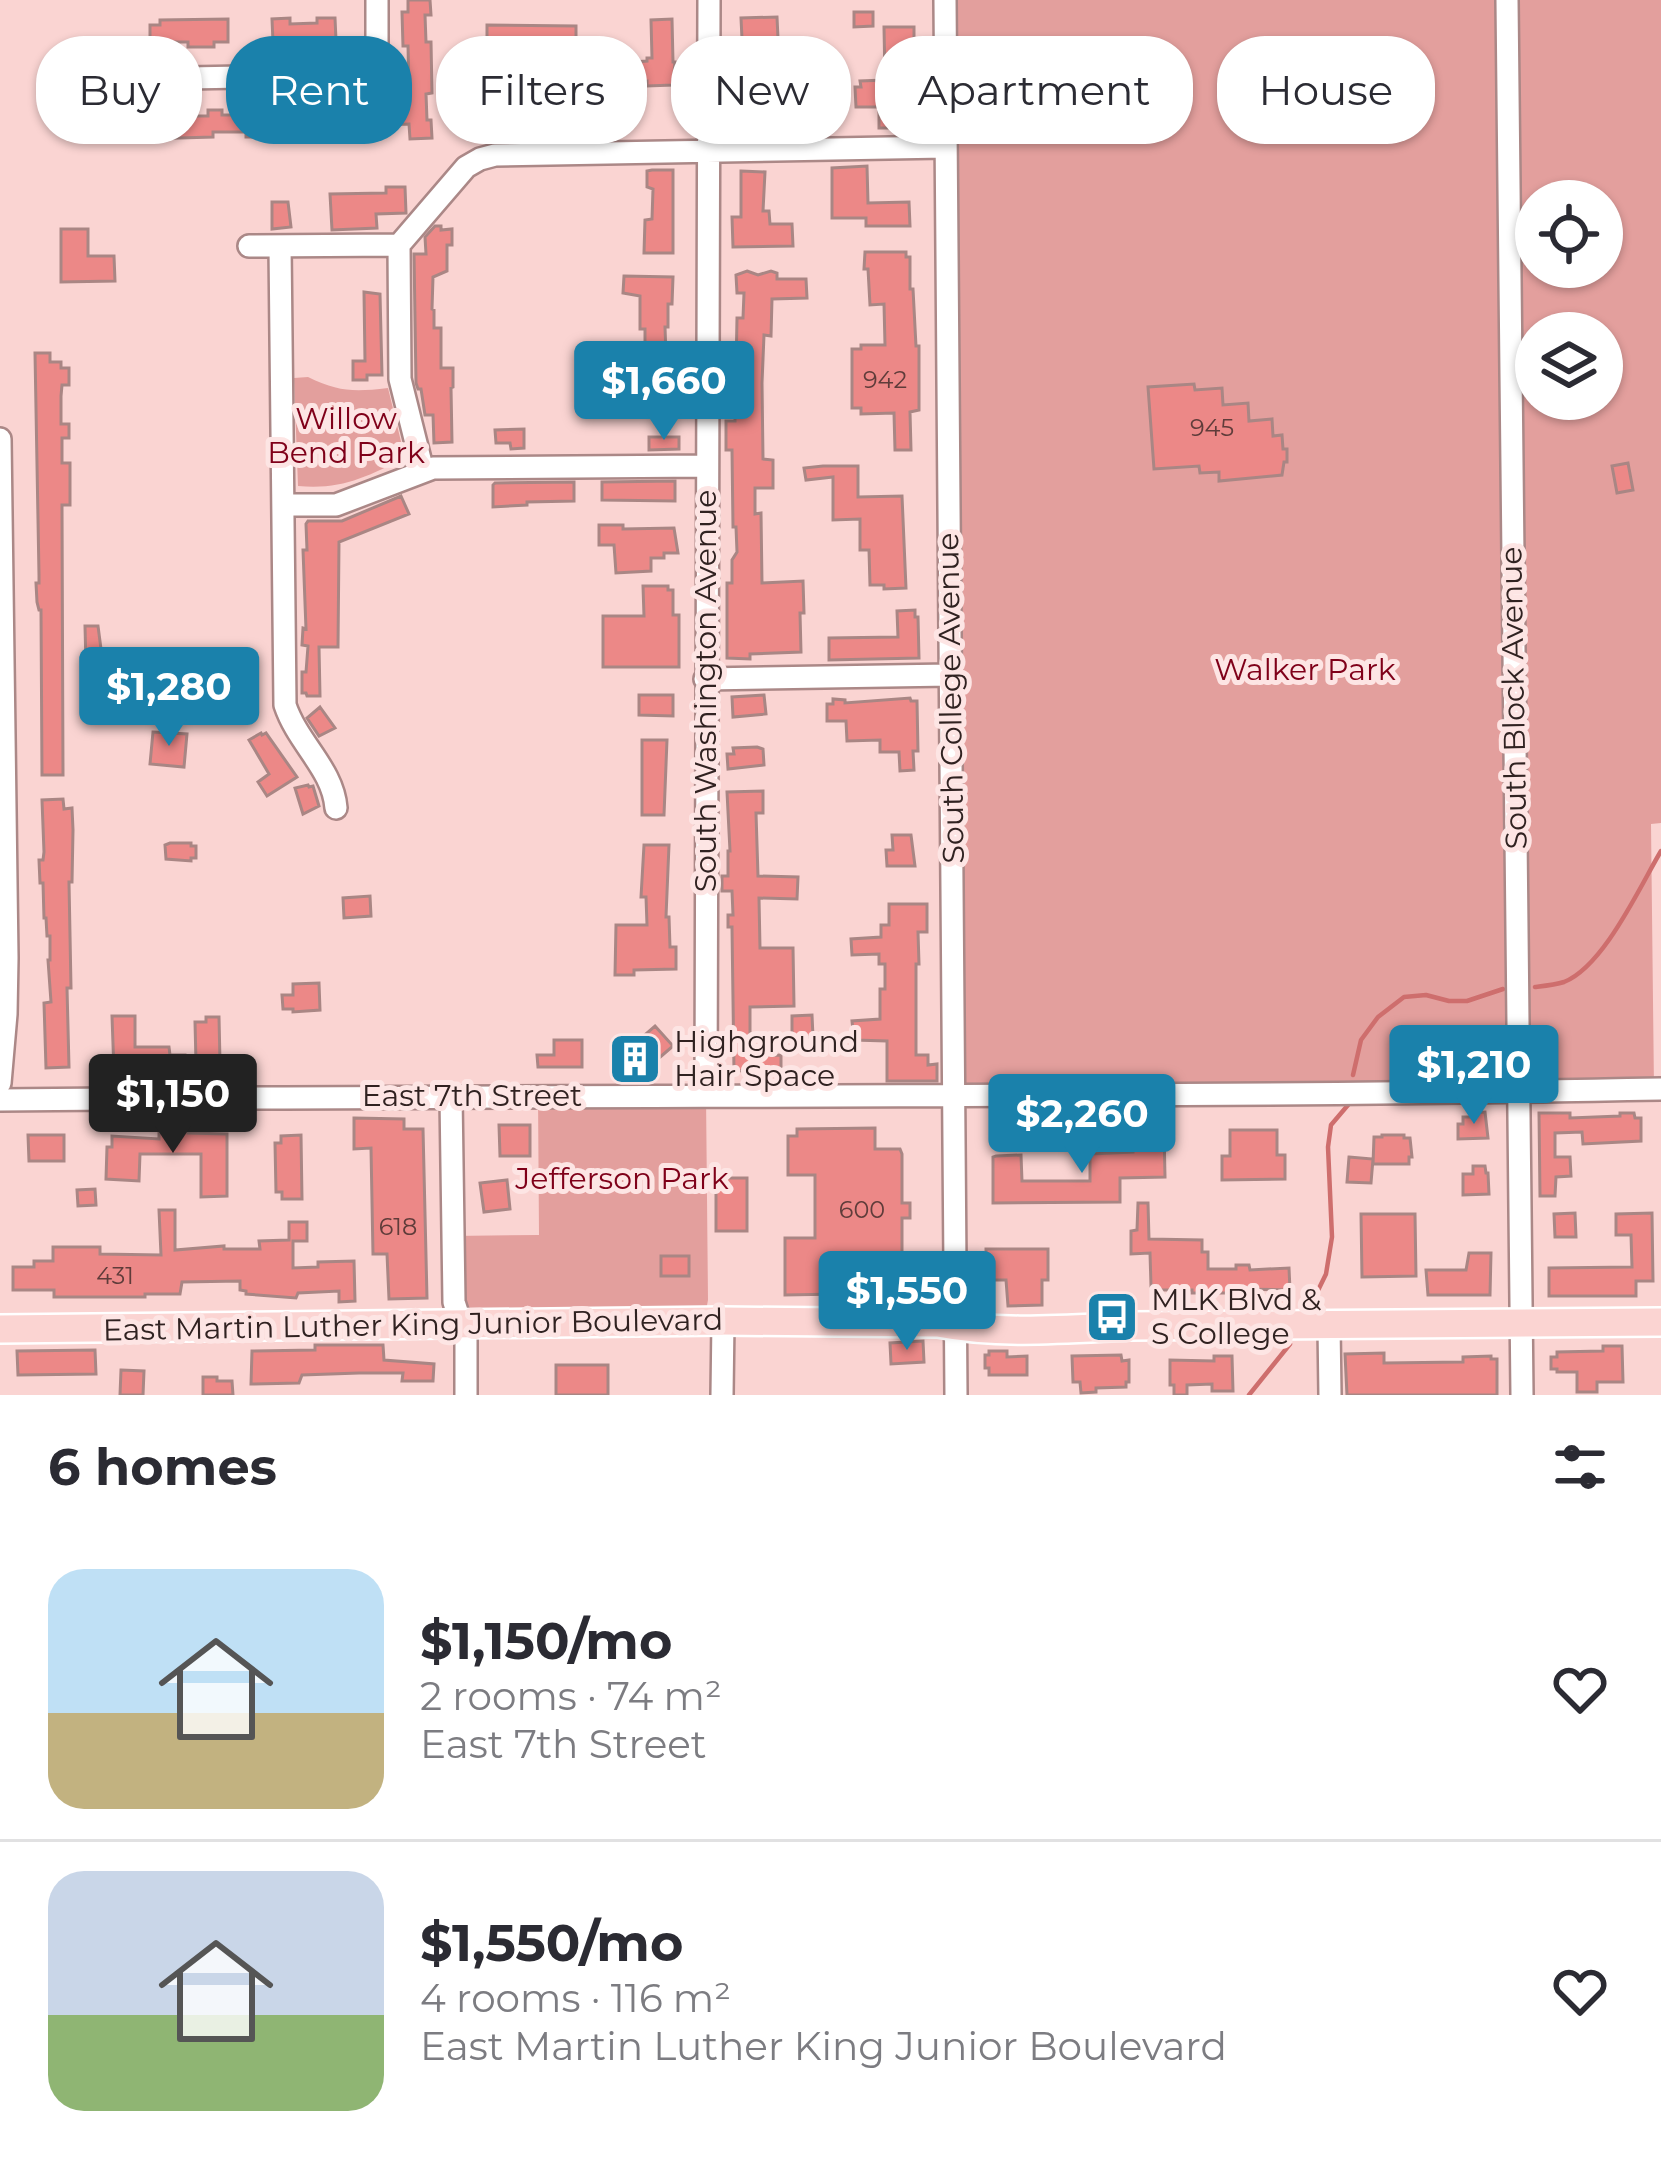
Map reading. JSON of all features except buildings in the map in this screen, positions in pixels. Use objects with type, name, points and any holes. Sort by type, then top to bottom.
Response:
[{"type":"main road","name":"East Martin Luther King Junior Boulevard","points":[[0,1329],[723,1321],[938,1323],[972,1330],[1063,1330],[1661,1322]]},
{"type":"street","points":[[202,78],[370,73],[377,61],[376,0]]},
{"type":"street","name":"South Washington Avenue","points":[[706,1095],[709,0]]},
{"type":"street","name":"South College Avenue","points":[[945,0],[956,1395]]},
{"type":"street","name":"South Block Avenue","points":[[1507,0],[1522,1395]]},
{"type":"street","points":[[423,471],[400,379],[399,245],[466,167],[495,155],[945,148]]},
{"type":"street","points":[[249,246],[399,245]]},
{"type":"street","points":[[280,246],[285,706],[292,729],[335,791],[336,808]]},
{"type":"street","points":[[0,439],[7,958],[0,1083]]},
{"type":"street","points":[[283,505],[335,505],[433,468],[707,466]]},
{"type":"street","points":[[705,679],[950,675]]},
{"type":"street","name":"East 7th Street","points":[[0,1100],[1661,1089]]},
{"type":"street","points":[[451,1096],[454,1302],[466,1340],[466,1395]]},
{"type":"street","points":[[722,1395],[723,1321]]},
{"type":"street","points":[[1329,1326],[1330,1395]]},
{"type":"green space","name":"Walker Park","points":[[945,0],[1661,0],[1661,823],[1651,824],[1654,1089],[956,1095],[945,144],[1193,144],[1193,36],[945,36]]},
{"type":"green space","name":"Willow Bend Park","points":[[308,377],[347,390],[388,388],[405,458],[341,484],[298,486],[294,378]]},
{"type":"green space","name":"Jefferson Park","points":[[538,1095],[706,1095],[708,1300],[704,1321],[461,1323],[453,1236],[539,1235]]},
{"type":"waterway","points":[[1535,987],[1564,982],[1593,960],[1661,851]]},
{"type":"waterway","points":[[1353,1075],[1361,1040],[1378,1017],[1404,997],[1467,1001],[1503,989]]},
{"type":"waterway","points":[[1306,1315],[1326,1274],[1332,1237],[1331,1125],[1348,1105]]},
{"type":"waterway","points":[[1249,1395],[1290,1344]]},
{"type":"place","name":"Highground Hair Space","points":[[635,1059]]},
{"type":"place","name":"MLK Blvd & S College","points":[[1112,1317]]}]
